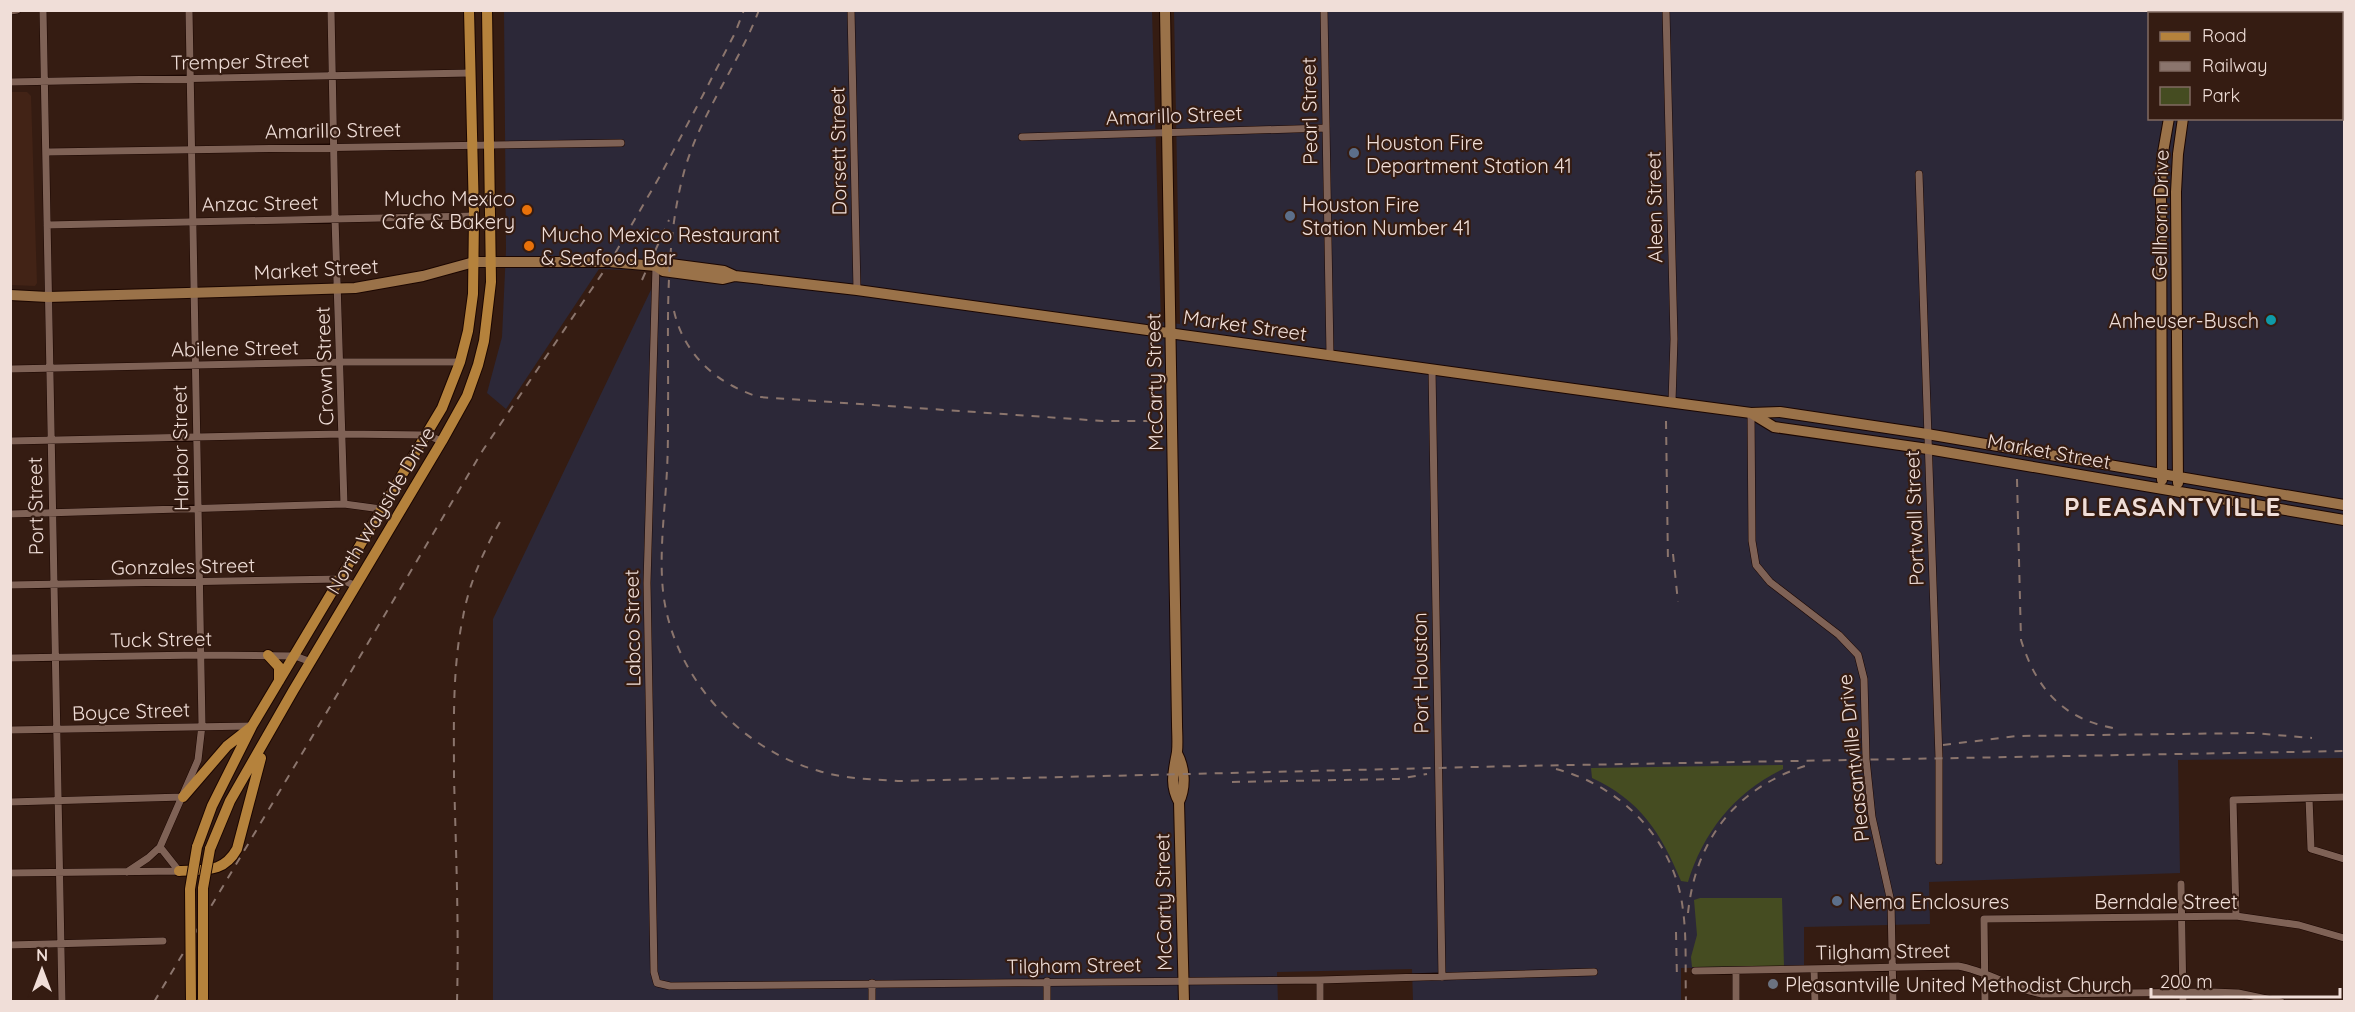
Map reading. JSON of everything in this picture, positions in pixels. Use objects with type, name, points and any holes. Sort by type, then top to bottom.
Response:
[{"type":"main road","name":"North Wayside Drive","points":[[191,1002],[190,889],[197,848],[212,806],[252,726],[442,408],[460,362],[468,331],[474,262],[469,10]]},
{"type":"main road","name":"North Wayside Drive","points":[[203,1002],[202,888],[210,849],[231,801],[467,396],[478,365],[484,341],[491,261],[487,10]]},
{"type":"main road","name":"McCarty Street","points":[[1165,10],[1177,753],[1182,762],[1184,792],[1179,802],[1184,1002]]},
{"type":"main road","name":"Gellhorn Drive","points":[[2162,489],[2160,192],[2162,158],[2169,120]]},
{"type":"main road","name":"Gellhorn Drive","points":[[2178,492],[2176,192],[2183,120]]},
{"type":"main road","name":"Market Street","points":[[10,295],[48,297],[337,289],[376,286],[474,262],[491,261],[610,262],[656,266],[663,270],[723,279],[735,276],[857,290],[1672,402],[1751,412],[1780,412],[1927,434],[2344,505]]},
{"type":"main road","points":[[2161,278],[2176,277]]},
{"type":"main road","points":[[2162,365],[2178,364]]},
{"type":"main road","name":"Market Street","points":[[1751,412],[1774,427],[1928,448],[2344,520]]},
{"type":"main road","points":[[2250,489],[2250,505]]},
{"type":"main road","points":[[268,655],[279,667],[279,682]]},
{"type":"main road","points":[[183,798],[230,743],[252,726]]},
{"type":"main road","points":[[179,871],[223,867],[231,860],[237,849],[265,743]]},
{"type":"street","points":[[10,11],[17,10]]},
{"type":"street","name":"Port Street","points":[[43,10],[46,81],[52,584],[62,1002]]},
{"type":"street","name":"Harbor Street","points":[[160,847],[198,760],[202,725],[189,10]]},
{"type":"street","name":"Crown Street","points":[[332,10],[333,146],[339,362],[344,434],[344,504]]},
{"type":"street","name":"Dorsett Street","points":[[852,10],[857,290]]},
{"type":"street","name":"Pearl Street","points":[[1324,10],[1330,354]]},
{"type":"street","name":"Aleen Street","points":[[1666,10],[1674,339],[1672,402]]},
{"type":"street","name":"Tremper Street","points":[[10,82],[470,73]]},
{"type":"street","name":"Amarillo Street","points":[[1022,137],[1326,128]]},
{"type":"street","name":"Amarillo Street","points":[[46,152],[621,143]]},
{"type":"street","name":"Portwall Street","points":[[1919,174],[1939,758],[1939,861]]},
{"type":"street","name":"Anzac Street","points":[[47,225],[474,216]]},
{"type":"street","name":"Labco Street","points":[[656,266],[647,583],[654,972],[657,983],[663,984]]},
{"type":"street","name":"Abilene Street","points":[[10,369],[339,362],[460,362]]},
{"type":"street","name":"Port Houston","points":[[1432,369],[1442,977]]},
{"type":"street","name":"Pleasantville Drive","points":[[1751,412],[1752,541],[1756,565],[1770,582],[1839,635],[1858,655],[1864,679],[1866,759],[1872,817],[1891,901],[1893,1002]]},
{"type":"street","points":[[10,441],[344,434],[426,435],[442,441]]},
{"type":"street","points":[[10,514],[344,504],[381,509]]},
{"type":"street","name":"Gonzales Street","points":[[10,585],[340,579],[356,586]]},
{"type":"street","name":"Tuck Street","points":[[10,658],[268,655],[295,656],[311,662]]},
{"type":"street","name":"Boyce Street","points":[[10,730],[202,725],[252,726]]},
{"type":"street","points":[[2236,916],[2233,800],[2344,797]]},
{"type":"street","points":[[10,802],[183,798]]},
{"type":"street","points":[[2309,798],[2311,849],[2344,859]]},
{"type":"street","points":[[127,872],[160,847],[179,871]]},
{"type":"street","points":[[10,873],[179,871]]},
{"type":"street","points":[[2181,884],[2183,1002]]},
{"type":"street","name":"Berndale Street","points":[[1984,973],[1984,919],[2236,916],[2299,925],[2344,938]]},
{"type":"street","points":[[10,945],[162,942]]},
{"type":"street","name":"Tilgham Street","points":[[1695,971],[1958,966],[1984,973],[2010,986],[2042,994],[2238,993],[2281,1002]]},
{"type":"street","points":[[1814,969],[1815,1002]]},
{"type":"street","points":[[1736,971],[1736,1002]]},
{"type":"street","name":"Tilgham Street","points":[[663,984],[669,986],[1320,980],[1594,972]]},
{"type":"street","points":[[1984,973],[1985,1002]]},
{"type":"street","points":[[1320,980],[1320,1002]]},
{"type":"street","points":[[1047,981],[1047,1002]]},
{"type":"street","points":[[872,983],[872,1002]]},
{"type":"shaded area","points":[[2221,10],[2344,11],[2344,758],[2178,760],[2180,873],[1929,882],[1930,924],[1804,927],[1804,966],[1681,968],[1681,1001],[1413,1001],[1412,969],[1277,972],[1278,1002],[493,1001],[493,619],[660,271],[599,269],[506,409],[487,393],[502,337],[506,250],[504,11],[1152,11],[1161,322],[1180,324],[1174,11],[2188,11],[2148,12],[2148,120],[2343,120],[2343,12],[2220,12]]},
{"type":"shaded area","points":[[11,92],[27,92],[31,96],[37,283],[35,286],[11,285]]},
{"type":"green space","points":[[1783,765],[1783,769],[1750,789],[1724,815],[1703,846],[1688,882],[1681,881],[1657,833],[1647,820],[1623,797],[1592,778],[1591,768]]},
{"type":"green space","points":[[1700,898],[1782,898],[1784,966],[1692,967],[1691,957],[1697,935],[1694,900]]},
{"type":"railway","points":[[154,1002],[483,450],[610,262],[660,176],[735,33],[744,10]]},
{"type":"railway","points":[[759,10],[741,51],[700,130],[684,172],[677,201],[668,291],[668,449],[662,576],[669,622],[680,651],[695,679],[714,704],[737,727],[762,745],[790,760],[839,776],[898,781],[1517,766],[2344,751]]},
{"type":"railway","points":[[642,280],[669,220]]},
{"type":"railway","points":[[674,311],[686,341],[704,366],[729,384],[759,397],[1103,421],[1156,421]]},
{"type":"railway","points":[[1666,421],[1668,564]]},
{"type":"railway","points":[[2017,479],[2021,640],[2028,658],[2045,688],[2068,711],[2083,719],[2119,729]]},
{"type":"railway","points":[[457,1002],[454,777],[454,697],[457,657],[463,617],[473,579],[501,520]]},
{"type":"railway","points":[[1673,554],[1678,602]]},
{"type":"railway","points":[[1943,745],[2017,736],[2253,733],[2312,738]]},
{"type":"railway","points":[[1688,913],[1700,861],[1711,838],[1725,818],[1762,786],[1811,764]]},
{"type":"railway","points":[[1556,769],[1603,788],[1623,803],[1657,840],[1669,861],[1678,885],[1683,910],[1686,1002]]},
{"type":"railway","points":[[1232,782],[1398,779],[1427,774]]},
{"type":"railway","points":[[1676,932],[1677,980]]},
{"type":"place","name":"Houston Fire Department Station 41","points":[[1354,153]]},
{"type":"place","name":"Mucho Mexico Cafe & Bakery","points":[[527,210]]},
{"type":"place","name":"Houston Fire Station Number 41","points":[[1290,216]]},
{"type":"place","name":"Mucho Mexico Restaurant & Seafood Bar","points":[[529,246]]},
{"type":"place","name":"Anheuser-Busch","points":[[2271,320]]},
{"type":"place","name":"Nema Enclosures","points":[[1837,901]]},
{"type":"place","name":"Pleasantville United Methodist Church","points":[[1773,984]]},
{"type":"district","name":"PLEASANTVILLE","points":[[2173,506]]}]
